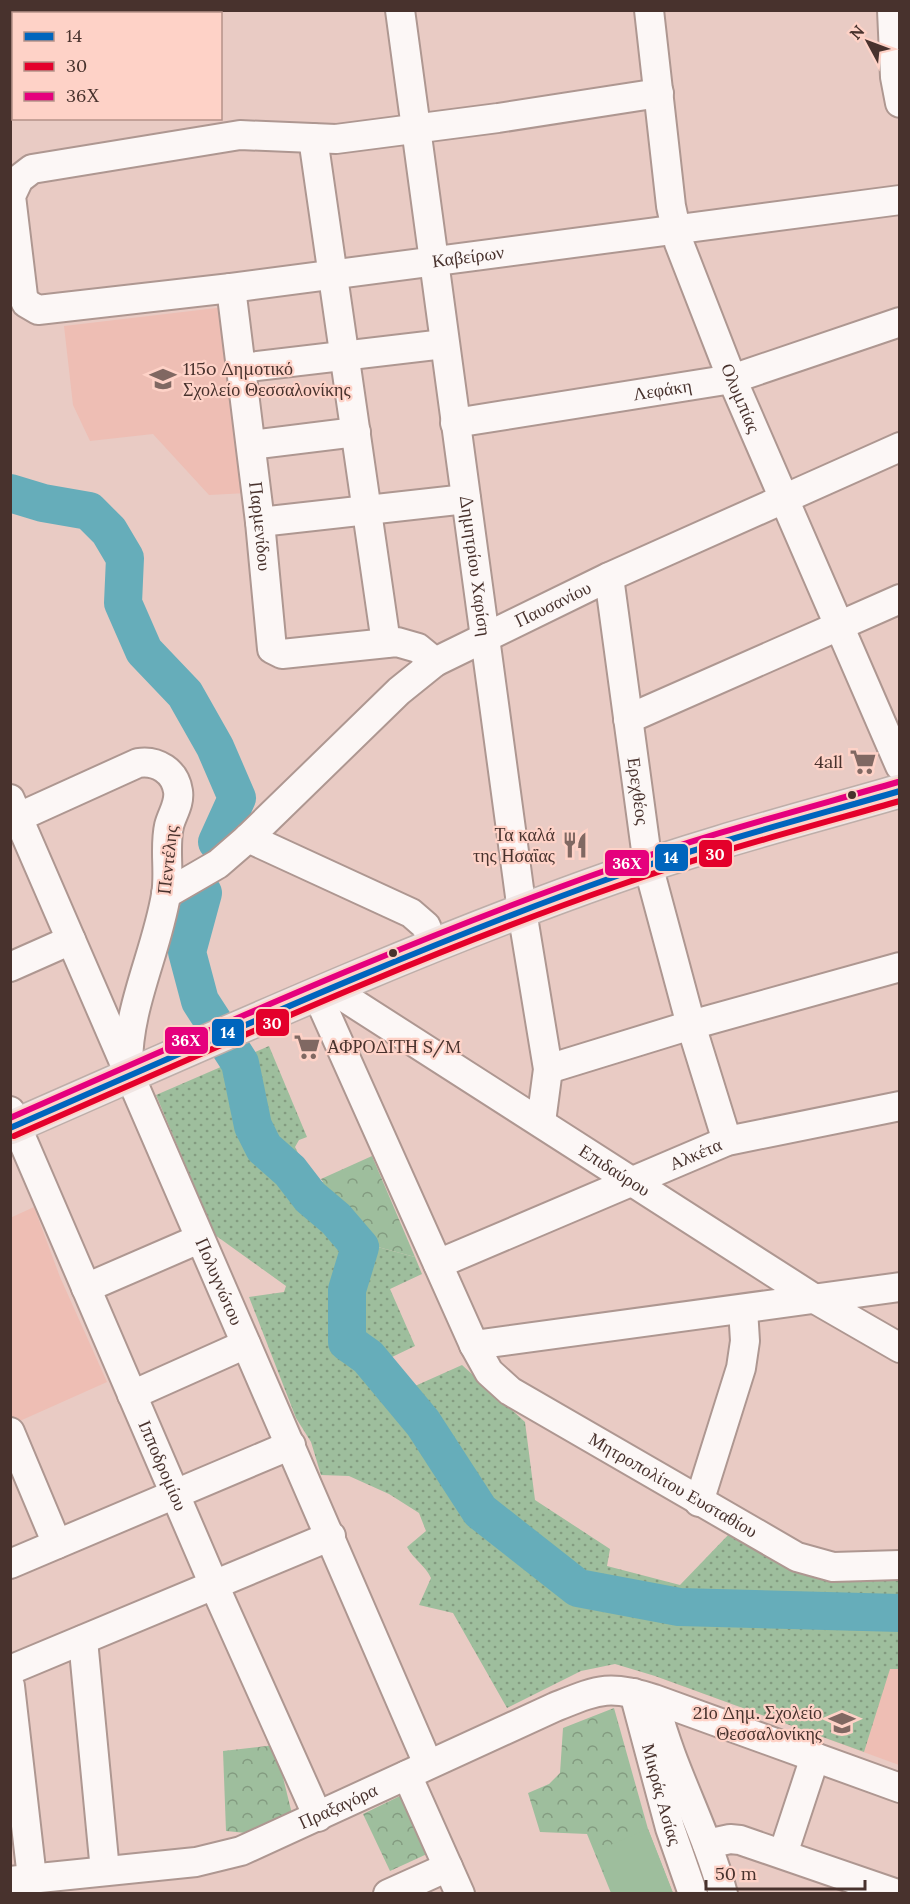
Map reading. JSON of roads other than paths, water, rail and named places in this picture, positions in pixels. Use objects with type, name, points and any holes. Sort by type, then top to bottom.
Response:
[{"type":"main road","points":[[12,1121],[129,1076],[324,991],[522,911],[648,865],[900,791]]},
{"type":"street","name":"Δημητρίου Χαρίση","points":[[400,10],[435,261],[454,423],[486,636],[522,911],[548,1069],[542,1122]]},
{"type":"street","name":"Ολυμπίας","points":[[649,10],[676,231],[732,379],[837,627],[891,721],[900,766]]},
{"type":"street","points":[[892,10],[895,77],[900,103]]},
{"type":"street","points":[[435,662],[412,645],[386,643],[313,138],[336,139],[417,129],[659,93]]},
{"type":"street","name":"Καβείρων","points":[[313,138],[240,135],[32,169],[15,184],[11,202],[23,296],[26,303],[38,310],[231,288],[900,200]]},
{"type":"street","name":"Παρμενίδου","points":[[231,288],[260,522],[269,639],[274,651],[285,654],[386,643]]},
{"type":"street","name":"Λεφάκη","points":[[454,423],[732,379],[900,322]]},
{"type":"street","points":[[241,368],[444,344]]},
{"type":"street","points":[[251,445],[356,432]]},
{"type":"street","name":"Παυσανίου","points":[[166,894],[218,864],[248,838],[399,691],[435,662],[609,577],[900,447]]},
{"type":"street","points":[[260,522],[466,499]]},
{"type":"street","name":"Ερεχθέος","points":[[609,577],[648,865],[691,1025],[727,1141]]},
{"type":"street","points":[[628,719],[900,599]]},
{"type":"street","name":"Πεντέλης","points":[[13,812],[146,762],[157,764],[173,778],[178,794],[169,827],[166,894],[133,1014],[129,1042],[129,1076]]},
{"type":"street","name":"Πολυγνώτου","points":[[13,812],[71,940],[198,1239],[332,1536],[417,1769],[448,1867],[460,1893]]},
{"type":"street","points":[[248,838],[411,913],[426,926],[433,946]]},
{"type":"street","points":[[10,967],[71,940]]},
{"type":"street","points":[[548,1069],[691,1025],[900,967]]},
{"type":"street","name":"Επιδαύρου","points":[[324,991],[542,1122],[815,1299],[900,1348]]},
{"type":"street","name":"Μητροπολίτου Ευσταθίου","points":[[324,991],[474,1345],[485,1366],[504,1387],[797,1557],[842,1568],[900,1565]]},
{"type":"street","name":"Αλκέτα","points":[[438,1264],[727,1141],[900,1106]]},
{"type":"street","name":"Ιπποδρομίου","points":[[12,1121],[214,1585],[318,1817]]},
{"type":"street","points":[[86,1288],[198,1239]]},
{"type":"street","points":[[474,1345],[900,1287]]},
{"type":"street","points":[[699,1502],[741,1368],[745,1341],[743,1309]]},
{"type":"street","points":[[132,1395],[246,1344]]},
{"type":"street","points":[[12,1438],[57,1544]]},
{"type":"street","points":[[10,1564],[291,1445]]},
{"type":"street","points":[[10,1670],[332,1536]]},
{"type":"street","points":[[83,1640],[105,1871]]},
{"type":"street","points":[[10,1686],[39,1882]]},
{"type":"street","name":"Πραξαγόρα","points":[[39,1882],[225,1856],[256,1846],[417,1769],[582,1696],[604,1689],[644,1696],[900,1788]]},
{"type":"street","name":"Μικράς Ασίας","points":[[644,1696],[707,1844],[723,1893]]},
{"type":"street","name":"Μικράς Ασίας","points":[[644,1696],[670,1828],[693,1893]]},
{"type":"street","points":[[783,1854],[815,1757]]},
{"type":"street","points":[[707,1844],[730,1839],[740,1840],[897,1893]]},
{"type":"street","points":[[388,1893],[448,1867]]},
{"type":"waterway","points":[[10,493],[43,503],[89,511],[109,531],[125,558],[123,603],[144,651],[185,694],[215,747],[237,798],[217,842]]},
{"type":"waterway","points":[[203,893],[187,952],[200,1001],[240,1063],[253,1126],[264,1148],[290,1171],[310,1197],[336,1219],[360,1247],[347,1290],[347,1342],[368,1357],[423,1423],[480,1511],[578,1588],[679,1607],[900,1613]]},
{"type":"place","name":"115o Δημοτικό Σχολείο Θεσσαλονίκης","points":[[163,379]]},
{"type":"place","name":"4all","points":[[863,762]]},
{"type":"place","name":"Τα καλά της Ησαΐας","points":[[575,845]]},
{"type":"place","name":"ΑΦΡΟΔΙΤΗ S/M","points":[[307,1047]]},
{"type":"place","name":"21ο Δημ. Σχολείο Θεσσαλονίκης","points":[[842,1723]]}]
